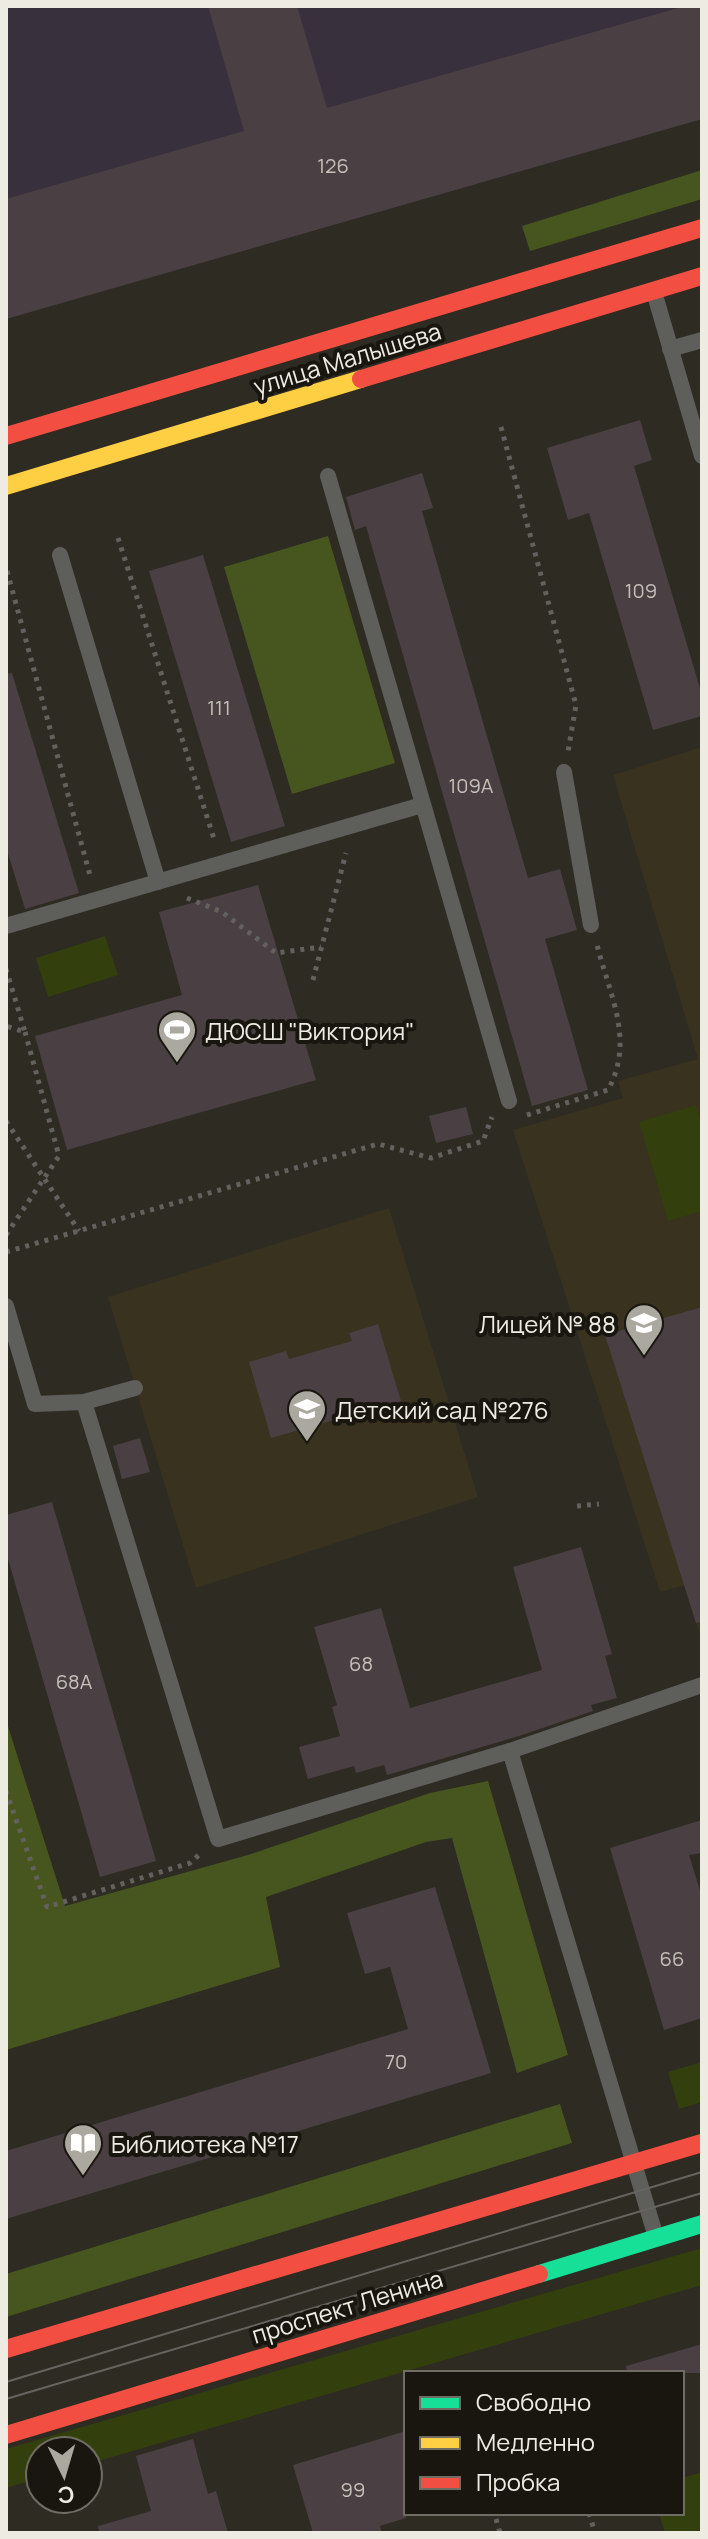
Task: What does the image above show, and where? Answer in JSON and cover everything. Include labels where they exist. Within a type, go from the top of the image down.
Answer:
[{"type":"main road","name":"улица Малышева","points":[[6,436],[702,228]]},
{"type":"main road","name":"улица Малышева","points":[[6,486],[702,276]]},
{"type":"main road","points":[[6,2349],[702,2143]]},
{"type":"main road","name":"проспект Ленина","points":[[6,2435],[702,2224]]},
{"type":"lane","points":[[654,290],[702,456]]},
{"type":"lane","points":[[670,349],[702,340]]},
{"type":"lane","points":[[328,476],[509,1101]]},
{"type":"lane","points":[[60,555],[158,882]]},
{"type":"lane","points":[[564,772],[591,925]]},
{"type":"lane","points":[[6,926],[422,805]]},
{"type":"lane","points":[[6,1306],[12,1352],[35,1404],[84,1402],[135,1388]]},
{"type":"lane","points":[[84,1402],[218,1839],[510,1751],[702,1685]]},
{"type":"lane","points":[[510,1751],[656,2238]]},
{"type":"path","points":[[501,427],[576,705],[564,772]]},
{"type":"path","points":[[7,571],[96,900]]},
{"type":"path","points":[[313,980],[347,847],[332,851]]},
{"type":"path","points":[[183,896],[222,912],[276,953],[321,947]]},
{"type":"path","points":[[6,1252],[378,1144],[431,1158],[483,1141],[491,1118],[509,1101],[528,1116],[596,1097],[608,1090],[616,1076],[623,1044],[591,925]]},
{"type":"path","points":[[6,969],[59,1156],[6,1235]]},
{"type":"path","points":[[6,1026],[25,1032]]},
{"type":"path","points":[[6,1121],[79,1231]]},
{"type":"path","points":[[577,1506],[599,1504]]},
{"type":"path","points":[[6,1791],[47,1907],[190,1863],[218,1839]]},
{"type":"path","points":[[496,2519],[500,2533]]},
{"type":"shaded area","points":[[6,6],[702,6],[702,119],[6,319]]},
{"type":"shaded area","name":"Лицей № 88","points":[[702,747],[702,1641],[685,1585],[660,1592],[513,1130],[623,1098],[618,1081],[698,1059],[613,775]]},
{"type":"shaded area","name":"Детский сад №276","points":[[389,1208],[478,1497],[196,1588],[108,1297]]},
{"type":"green space","points":[[702,170],[702,199],[530,251],[522,226]]},
{"type":"green space","points":[[328,536],[395,763],[292,794],[224,567]]},
{"type":"green space","points":[[105,936],[118,975],[48,997],[36,958]]},
{"type":"green space","points":[[696,1105],[702,1128],[702,1211],[668,1221],[639,1122]]},
{"type":"green space","points":[[6,1720],[65,1906],[248,1855],[430,1793],[488,1781],[568,2055],[517,2073],[452,1838],[426,1842],[266,1897],[280,1967],[6,2050]]},
{"type":"green space","points":[[702,2062],[702,2102],[679,2109],[668,2072]]},
{"type":"green space","points":[[560,2104],[572,2143],[6,2317],[6,2274]]},
{"type":"green space","points":[[702,2248],[702,2285],[104,2459],[104,2435],[54,2435]]},
{"type":"green space","points":[[24,2444],[24,2483],[6,2488],[6,2449]]},
{"type":"green space","points":[[702,2472],[702,2533],[665,2533],[660,2515],[684,2515],[684,2477]]},
{"type":"building","points":[[208,6],[297,6],[327,108],[685,6],[702,6],[702,119],[6,319],[6,199],[244,131]]},
{"type":"building","points":[[640,420],[652,460],[634,466],[702,695],[702,716],[653,730],[589,513],[568,520],[547,448]]},
{"type":"building","points":[[422,473],[433,508],[422,511],[528,878],[560,869],[577,930],[545,939],[588,1090],[532,1106],[366,526],[355,530],[346,497]]},
{"type":"building","points":[[203,555],[285,826],[231,842],[149,571]]},
{"type":"building","points":[[12,673],[79,893],[25,909],[6,847],[6,674]]},
{"type":"building","name":"ДЮСШ \"Виктория\"","points":[[258,885],[316,1080],[67,1150],[35,1036],[182,995],[159,912]]},
{"type":"building","points":[[466,1107],[473,1134],[436,1143],[429,1116]]},
{"type":"building","points":[[702,1307],[702,1622],[696,1623],[605,1335]]},
{"type":"building","points":[[378,1324],[401,1401],[271,1438],[249,1362],[286,1351],[289,1359],[352,1341],[349,1333]]},
{"type":"building","points":[[140,1438],[150,1472],[122,1479],[113,1446]]},
{"type":"building","points":[[52,1502],[156,1861],[100,1877],[6,1552],[6,1515]]},
{"type":"building","points":[[581,1547],[612,1654],[605,1656],[617,1698],[591,1705],[593,1711],[516,1737],[387,1775],[384,1765],[356,1773],[354,1766],[308,1779],[299,1747],[340,1736],[332,1707],[337,1705],[314,1627],[381,1608],[410,1708],[542,1670],[513,1567]]},
{"type":"building","points":[[702,1820],[702,1853],[689,1855],[702,1897],[702,2018],[664,2030],[610,1848]]},
{"type":"building","points":[[435,1887],[491,2073],[6,2219],[6,2151],[408,2029],[390,1967],[365,1974],[347,1913]]},
{"type":"building","points":[[702,2344],[702,2373],[627,2371],[626,2366]]},
{"type":"building","points":[[404,2432],[406,2518],[380,2526],[382,2533],[313,2533],[293,2465]]},
{"type":"building","points":[[193,2439],[208,2494],[216,2491],[228,2533],[99,2533],[98,2526],[151,2511],[136,2456]]},
{"type":"tram line","points":[[6,2382],[702,2172]]},
{"type":"tram line","points":[[6,2399],[702,2193]]},
{"type":"traffic: fast","points":[[539,2274],[702,2224]]},
{"type":"traffic: slow","points":[[6,486],[361,379]]},
{"type":"traffic: jam","points":[[6,436],[702,228]]},
{"type":"traffic: jam","points":[[361,379],[702,276]]},
{"type":"traffic: jam","points":[[6,2349],[702,2143]]},
{"type":"traffic: jam","points":[[6,2435],[539,2274]]},
{"type":"place","name":"ДЮСШ \"Виктория\"","points":[[177,1064]]},
{"type":"place","name":"Лицей № 88","points":[[644,1357]]},
{"type":"place","name":"Детский сад №276","points":[[307,1443]]},
{"type":"place","name":"Библиотека №17","points":[[83,2177]]}]
